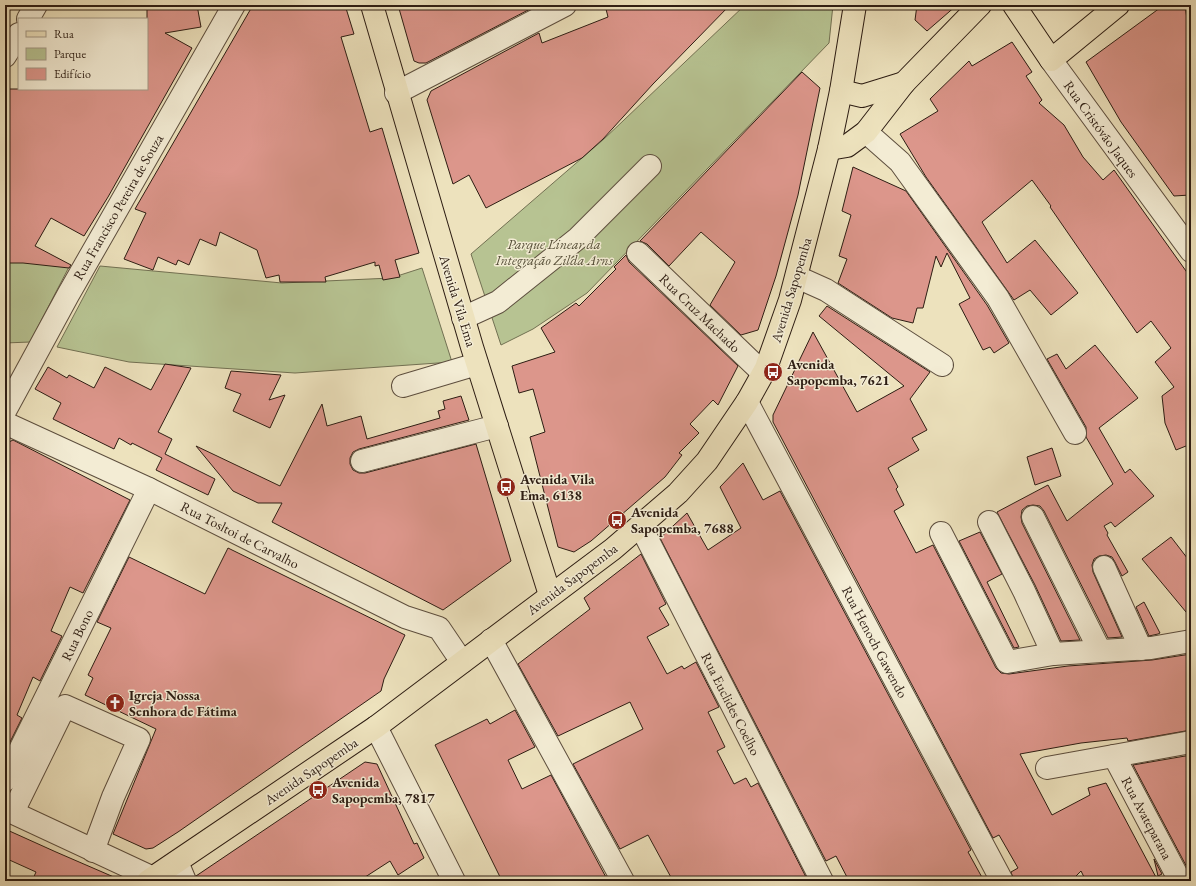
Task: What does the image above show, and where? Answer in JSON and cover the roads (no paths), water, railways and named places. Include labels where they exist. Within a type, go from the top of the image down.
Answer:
[{"type":"main road","name":"Avenida Vila Ema","points":[[372,5],[396,93],[463,318],[550,596]]},
{"type":"main road","name":"Avenida Sapopemba","points":[[151,879],[181,872],[492,640],[641,527],[678,494],[707,461],[747,402],[763,373],[790,300],[829,149],[842,91],[855,5]]},
{"type":"main road","points":[[829,149],[847,146],[866,132],[904,83],[980,5]]},
{"type":"main road","name":"Rua Cristóvão Jaques","points":[[1014,5],[1051,60]]},
{"type":"main road","points":[[1051,60],[1118,5]]},
{"type":"main road","points":[[842,91],[862,96],[904,83]]},
{"type":"street","name":"Rua Francisco Pereira de Souza","points":[[5,411],[68,295],[234,5]]},
{"type":"street","points":[[396,93],[565,5]]},
{"type":"street","points":[[5,56],[18,36]]},
{"type":"street","name":"Rua Cristóvão Jaques","points":[[1051,60],[1191,251]]},
{"type":"street","points":[[866,132],[900,162],[998,298],[1075,433]]},
{"type":"street","points":[[463,318],[498,302],[578,238],[650,166]]},
{"type":"street","name":"Rua Cruz Machado","points":[[638,253],[763,373]]},
{"type":"street","points":[[797,277],[826,290],[942,365]]},
{"type":"street","points":[[403,386],[477,364]]},
{"type":"street","name":"Rua Henoch Gawendo","points":[[747,402],[1002,881]]},
{"type":"street","name":"Rua Tosltoi de Carvalho","points":[[5,423],[150,489],[405,617],[439,628],[462,662]]},
{"type":"street","points":[[362,461],[497,426]]},
{"type":"street","name":"Rua Bono","points":[[5,780],[56,702],[150,489]]},
{"type":"street","points":[[1033,517],[1100,651]]},
{"type":"street","points":[[988,522],[1024,591],[1053,654]]},
{"type":"street","name":"Rua Euclides Coelho","points":[[641,527],[822,881]]},
{"type":"street","points":[[941,533],[1007,662],[1053,654],[1141,649],[1191,641]]},
{"type":"street","points":[[1104,567],[1141,649]]},
{"type":"street","points":[[492,640],[623,881]]},
{"type":"street","points":[[93,850],[113,798],[139,739],[56,702],[9,811],[151,879]]},
{"type":"street","points":[[376,726],[454,881]]},
{"type":"street","points":[[1048,768],[1191,742]]},
{"type":"street","name":"Rua Avateparana","points":[[1114,756],[1180,881]]},
{"type":"place","name":"Avenida Sapopemba, 7621","points":[[773,372]]},
{"type":"place","name":"Avenida Vila Ema, 6138","points":[[506,487]]},
{"type":"place","name":"Avenida Sapopemba, 7688","points":[[617,520]]},
{"type":"place","name":"Igreja Nossa Senhora de Fátima","points":[[115,703]]},
{"type":"place","name":"Avenida Sapopemba, 7817","points":[[318,790]]},
{"type":"park label","name":"Parque Linear da Integração Zilda Arns","points":[[554,252]]}]
